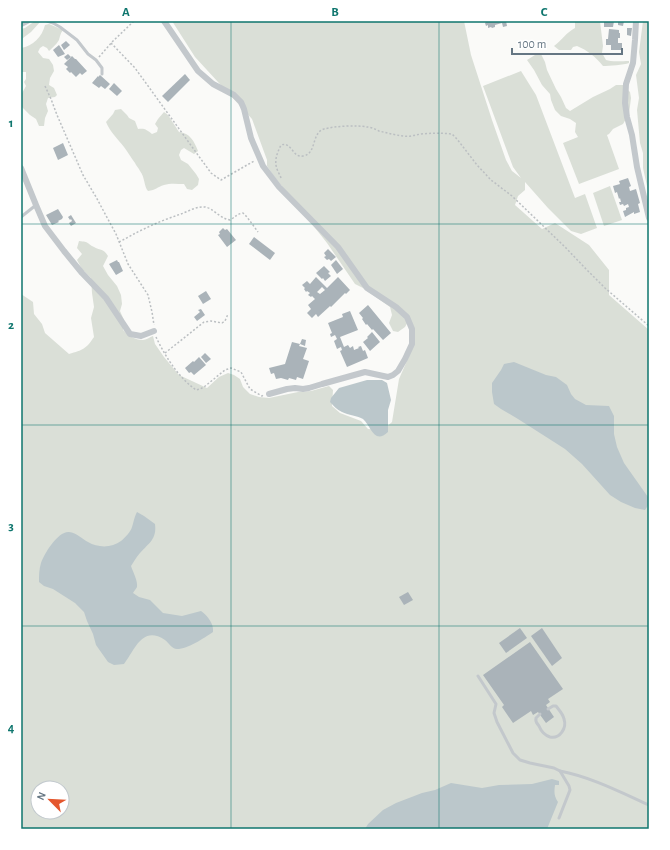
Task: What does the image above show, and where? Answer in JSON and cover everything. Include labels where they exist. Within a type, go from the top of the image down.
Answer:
[{"type":"street","points":[[21,24],[27,21]]},
{"type":"street","points":[[164,21],[198,71],[213,84],[234,95],[240,102],[244,109],[251,138],[263,166],[271,177],[338,247],[367,288],[396,307],[406,316],[412,329],[412,344],[398,371],[393,375],[388,377],[365,372],[310,388],[287,389],[269,394]]},
{"type":"street","points":[[636,21],[632,63],[626,84],[625,104],[626,117],[632,135],[637,167],[649,218]]},
{"type":"street","points":[[21,168],[45,226],[82,273],[106,298],[130,334],[141,336],[154,331]]},
{"type":"lane","points":[[47,21],[60,27],[76,40],[88,54],[96,60],[102,68],[102,74]]},
{"type":"lane","points":[[21,217],[36,205]]},
{"type":"lane","points":[[478,676],[496,704],[494,713],[497,722],[513,753],[520,760],[575,774],[649,804]]},
{"type":"lane","points":[[540,714],[535,721],[542,731],[549,737],[559,735],[566,725],[563,716],[556,706],[548,709]]},
{"type":"lane","points":[[559,818],[570,790],[560,771]]},
{"type":"path","points":[[96,60],[134,21]]},
{"type":"path","points":[[111,44],[135,68],[211,173],[221,180],[260,158]]},
{"type":"path","points":[[45,86],[83,175],[96,197],[128,264],[148,295],[154,331],[160,346],[179,374],[196,390],[204,388],[225,370],[231,368],[241,372],[250,389],[262,396],[269,394]]},
{"type":"path","points":[[284,192],[284,185],[277,170],[276,162],[277,154],[281,145],[286,144],[300,157],[305,156],[310,153],[317,133],[322,129],[347,126],[367,127],[388,134],[404,137],[433,133],[452,134],[491,180],[512,196],[565,247],[586,270],[649,326]]},
{"type":"path","points":[[118,242],[160,222],[198,207],[209,208],[220,216],[230,220],[238,213],[243,213],[258,232]]},
{"type":"path","points":[[165,353],[204,322],[211,321],[222,323],[226,321],[228,314]]},
{"type":"shaded area","points":[[35,21],[41,21],[23,38],[21,43],[21,29]]},
{"type":"shaded area","points":[[172,21],[464,21],[471,55],[506,160],[512,171],[521,178],[513,167],[483,86],[521,71],[536,95],[575,198],[585,194],[597,228],[581,234],[571,231],[525,182],[525,190],[518,196],[515,205],[542,229],[555,223],[589,245],[609,270],[609,295],[649,330],[649,829],[21,829],[21,294],[33,302],[34,314],[42,324],[45,333],[69,354],[86,347],[94,337],[91,318],[94,307],[91,278],[82,269],[77,260],[82,254],[77,248],[79,241],[86,242],[103,251],[108,256],[103,266],[117,286],[121,295],[122,304],[120,311],[124,320],[123,330],[132,337],[140,340],[145,340],[153,336],[155,344],[179,375],[207,388],[219,377],[228,373],[240,379],[243,387],[250,394],[269,398],[311,391],[329,386],[333,390],[332,406],[340,413],[361,421],[368,429],[383,430],[392,422],[399,379],[410,354],[409,320],[405,327],[398,332],[393,331],[389,323],[392,315],[390,307],[355,284],[327,243],[267,166],[267,160],[252,119],[195,57]]},
{"type":"shaded area","points":[[575,21],[600,21],[603,46],[602,53],[606,60],[629,61],[629,63],[603,66],[591,54],[577,46],[573,47],[571,50],[559,50],[554,46],[575,28]]},
{"type":"shaded area","points":[[643,21],[649,21],[649,195],[643,168],[643,153],[640,143],[637,110],[639,98],[636,75],[641,64],[639,52]]},
{"type":"shaded area","points":[[49,24],[63,30],[58,42],[49,51],[43,46],[38,52],[43,58],[49,59],[53,65],[54,71],[50,78],[49,85],[54,88],[57,95],[55,97],[48,98],[46,104],[48,111],[44,126],[39,126],[36,119],[21,106],[21,95],[26,86],[24,82],[26,79],[26,72],[21,72],[21,48],[33,43],[42,33],[45,25]]},
{"type":"shaded area","points":[[541,54],[556,89],[566,108],[570,111],[616,85],[623,85],[630,92],[631,98],[629,114],[623,124],[613,129],[607,135],[619,169],[579,184],[563,143],[578,137],[575,132],[576,123],[561,116],[555,110],[550,94],[542,85],[527,60],[535,55]]},
{"type":"shaded area","points":[[121,109],[129,118],[135,121],[138,129],[146,130],[152,134],[157,132],[158,128],[155,124],[158,119],[164,112],[168,115],[179,132],[189,136],[198,151],[194,154],[184,148],[181,150],[179,155],[181,160],[188,164],[196,174],[199,179],[198,185],[192,190],[187,189],[184,184],[169,184],[148,191],[139,169],[106,122],[115,110]]},
{"type":"shaded area","points":[[610,186],[622,220],[604,226],[593,193]]},
{"type":"shaded area","points":[[514,362],[546,375],[556,377],[567,385],[575,399],[586,405],[609,406],[614,416],[614,434],[617,447],[624,463],[648,497],[649,504],[645,510],[635,508],[621,502],[610,495],[582,464],[565,449],[494,404],[492,383],[504,364]]},
{"type":"shaded area","points":[[367,380],[382,380],[387,383],[391,400],[388,410],[388,432],[383,435],[376,435],[363,419],[340,411],[330,402],[331,398],[339,388]]},
{"type":"shaded area","points":[[137,512],[155,524],[155,533],[152,540],[131,566],[137,585],[133,593],[139,597],[150,600],[163,613],[182,616],[201,611],[210,620],[213,626],[213,632],[201,640],[181,649],[175,649],[165,640],[157,636],[150,635],[140,641],[124,664],[114,665],[108,662],[96,645],[84,612],[75,603],[39,582],[40,568],[48,549],[60,535],[69,532],[92,544],[100,546],[113,545],[121,541],[129,532]]},
{"type":"shaded area","points":[[552,779],[559,781],[559,785],[555,785],[554,790],[558,802],[547,829],[365,829],[368,824],[383,810],[396,803],[451,783],[482,788],[499,785],[532,784]]},
{"type":"building","points":[[486,21],[506,21],[507,26],[503,27],[502,23],[495,25],[495,27],[488,28],[488,25],[486,26],[485,23]]},
{"type":"building","points":[[604,21],[614,21],[613,27],[604,27]]},
{"type":"building","points":[[618,21],[624,21],[623,26],[618,25]]},
{"type":"building","points":[[627,28],[632,28],[631,36],[627,35]]},
{"type":"building","points":[[609,29],[619,30],[620,38],[618,38],[618,43],[622,43],[622,50],[611,50],[611,45],[606,45]]},
{"type":"building","points":[[66,41],[70,45],[64,50],[61,45]]},
{"type":"building","points":[[59,45],[65,54],[58,57],[53,50]]},
{"type":"building","points":[[68,54],[71,57],[67,60],[64,57]]},
{"type":"building","points":[[72,56],[87,71],[82,75],[80,73],[76,77],[66,69],[68,67],[64,64]]},
{"type":"building","points":[[185,74],[190,80],[168,102],[162,96]]},
{"type":"building","points":[[100,75],[110,84],[105,89],[101,86],[99,88],[92,83]]},
{"type":"building","points":[[114,83],[122,91],[117,96],[109,89]]},
{"type":"building","points":[[63,143],[68,155],[58,160],[53,148]]},
{"type":"building","points":[[628,178],[631,186],[629,187],[630,191],[636,189],[640,203],[638,204],[640,212],[634,214],[634,212],[625,217],[623,211],[629,207],[628,204],[624,206],[623,204],[620,205],[620,198],[619,199],[617,192],[615,193],[613,186],[620,184],[619,181]]},
{"type":"building","points":[[58,209],[63,217],[58,221],[59,222],[52,225],[46,215]]},
{"type":"building","points":[[71,215],[76,223],[71,226],[69,223],[72,221],[68,217]]},
{"type":"building","points":[[223,228],[225,230],[227,229],[236,240],[227,247],[218,235]]},
{"type":"building","points":[[254,237],[275,253],[270,260],[249,244]]},
{"type":"building","points":[[328,249],[336,257],[331,261],[324,257],[326,256],[324,253]]},
{"type":"building","points":[[117,260],[123,271],[116,275],[109,264]]},
{"type":"building","points":[[336,260],[343,269],[337,274],[331,265]]},
{"type":"building","points":[[324,266],[330,272],[328,273],[331,276],[325,281],[316,273]]},
{"type":"building","points":[[316,277],[327,288],[338,277],[350,290],[318,317],[316,314],[312,318],[307,313],[311,309],[308,305],[315,299],[308,295],[310,293],[307,291],[306,292],[302,285],[307,281],[310,284]],"holes":[[[322,287],[325,290],[320,294],[317,292]]]},
{"type":"building","points":[[206,291],[211,299],[203,304],[198,296]]},
{"type":"building","points":[[368,305],[391,333],[383,340],[373,329],[372,330],[367,324],[366,325],[359,313]]},
{"type":"building","points":[[201,309],[205,315],[197,321],[194,317],[200,312],[198,310]]},
{"type":"building","points":[[350,311],[358,330],[340,337],[344,347],[348,345],[350,348],[353,346],[354,350],[361,346],[363,351],[365,350],[368,358],[347,367],[340,351],[342,350],[341,347],[337,349],[334,341],[337,339],[335,335],[331,337],[330,334],[332,333],[328,323],[343,317],[342,314]]},
{"type":"building","points":[[372,332],[380,342],[370,351],[363,342]]},
{"type":"building","points":[[302,339],[306,340],[305,346],[300,344]]},
{"type":"building","points":[[292,342],[307,348],[303,359],[309,361],[303,379],[297,377],[296,380],[289,378],[288,380],[281,378],[276,379],[274,373],[271,374],[269,368],[285,364]]},
{"type":"building","points":[[205,353],[211,359],[206,363],[201,357]]},
{"type":"building","points":[[199,357],[206,365],[194,375],[191,372],[189,373],[185,368]]},
{"type":"building","points":[[408,592],[413,600],[404,605],[399,597]]},
{"type":"building","points":[[520,628],[527,638],[506,653],[499,643]]},
{"type":"building","points":[[542,628],[562,658],[552,666],[531,636]]},
{"type":"building","points":[[530,642],[563,689],[548,699],[550,702],[546,705],[554,717],[546,723],[538,712],[533,715],[531,711],[513,723],[502,707],[504,705],[483,675]]}]
